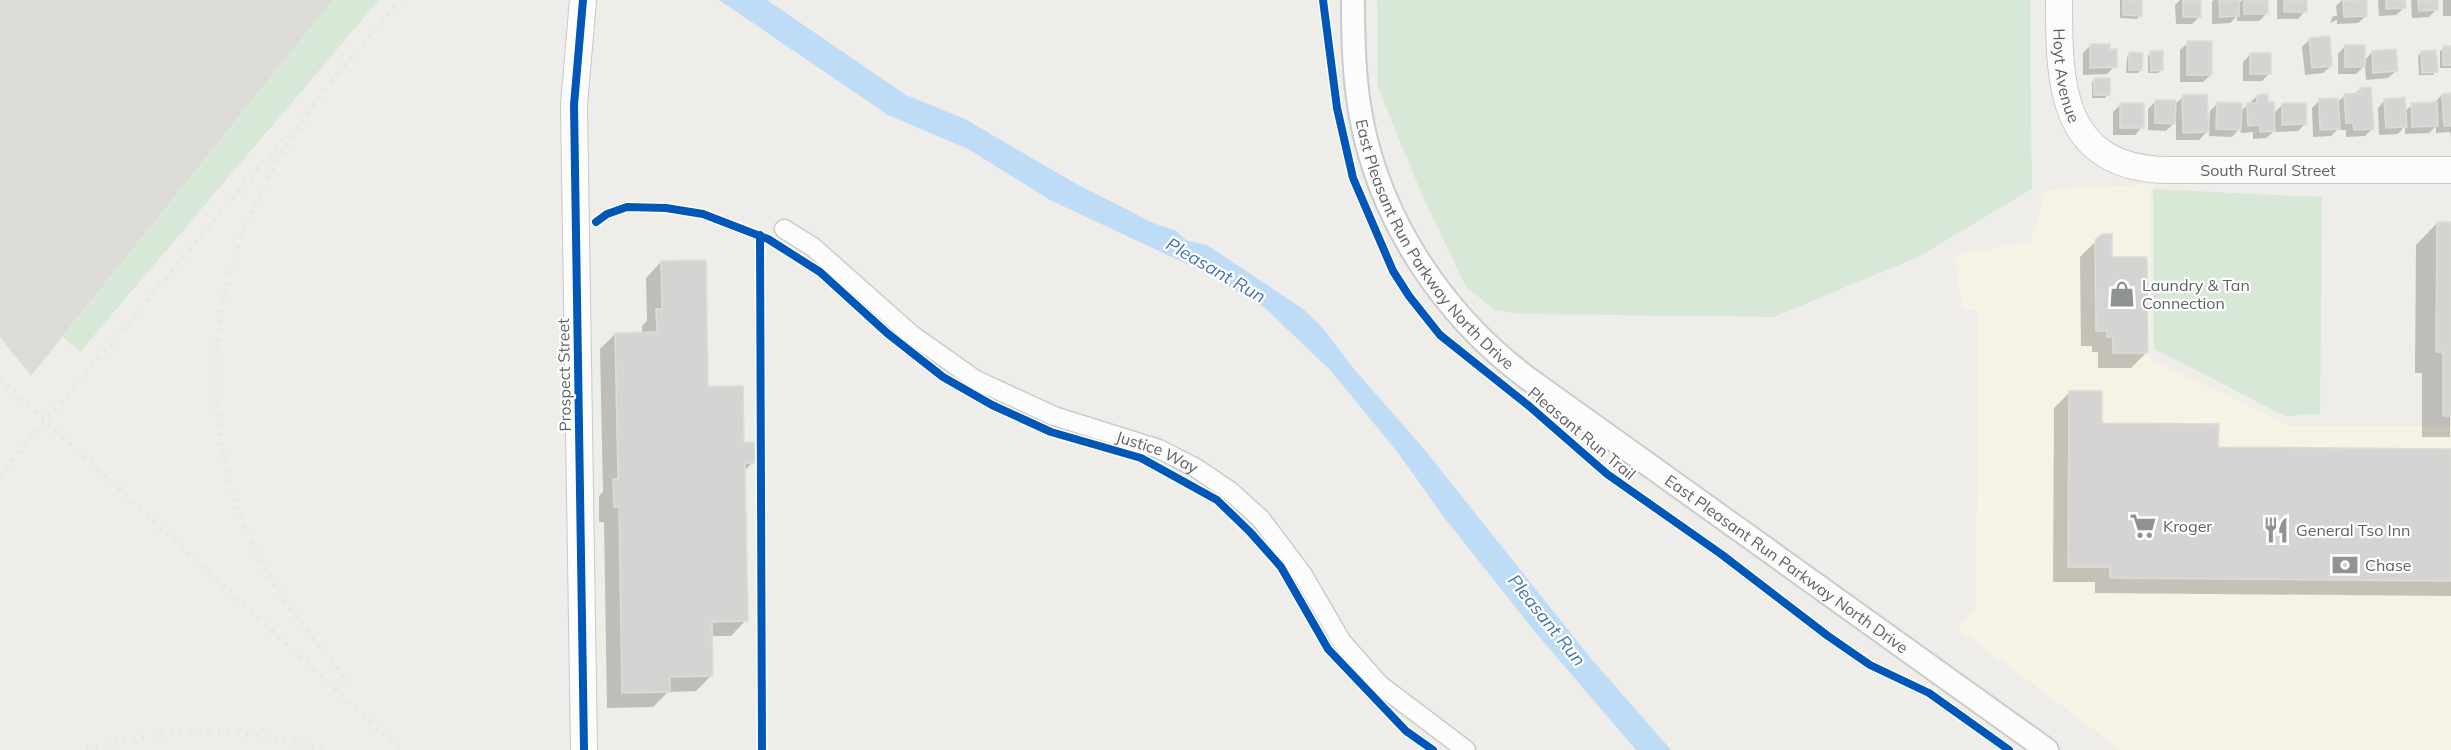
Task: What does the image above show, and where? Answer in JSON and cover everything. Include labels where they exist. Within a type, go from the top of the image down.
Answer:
[{"type":"main road","name":"Prospect Street","points":[[583,0],[574,105],[584,750]]},
{"type":"main road","name":"Hoyt Avenue","points":[[2059,0],[2060,67],[2065,100],[2073,121],[2092,144]]},
{"type":"main road","name":"South Rural Street","points":[[2092,144],[2116,161],[2151,169],[2451,170]]},
{"type":"street","name":"East Pleasant Run Parkway North Drive","points":[[1353,0],[1354,73],[1362,122],[1375,169],[1397,222],[1420,264],[1471,328],[1506,362],[2048,750]]},
{"type":"street","name":"Justice Way","points":[[784,229],[813,247],[911,334],[976,380],[1053,416],[1159,449],[1196,468],[1230,491],[1261,519],[1303,576],[1342,642],[1380,685],[1466,750]]},
{"type":"shaded area","points":[[0,0],[333,0],[31,376],[0,337]]},
{"type":"shaded area","points":[[2156,184],[2150,189],[2150,359],[2290,426],[2451,426],[2451,750],[2121,750],[1957,628],[1976,609],[1978,367],[1977,311],[1962,308],[1955,255],[2031,242],[2046,190]]},
{"type":"green space","points":[[333,0],[379,0],[80,352],[63,337]]},
{"type":"green space","points":[[1377,0],[2030,0],[2032,189],[1918,257],[1774,317],[1528,314],[1496,311],[1466,287],[1423,197],[1378,88]]},
{"type":"green space","points":[[2153,189],[2322,197],[2320,414],[2285,416],[2154,349]]},
{"type":"water","name":"Pleasant Run","points":[[719,0],[767,0],[906,95],[965,119],[1073,182],[1153,223],[1175,230],[1186,240],[1207,245],[1303,309],[1321,326],[1354,369],[1424,449],[1588,655],[1671,750],[1636,750],[1536,633],[1443,516],[1399,454],[1331,371],[1265,308],[1206,273],[1050,200],[968,149],[888,115]]},
{"type":"building","points":[[2123,0],[2142,0],[2142,16],[2123,15]]},
{"type":"building","points":[[2183,0],[2201,0],[2201,17],[2183,17]]},
{"type":"building","points":[[2219,0],[2239,0],[2239,16],[2220,17]]},
{"type":"building","points":[[2244,0],[2268,0],[2268,14],[2244,14]]},
{"type":"building","points":[[2284,0],[2307,0],[2307,12],[2284,12]]},
{"type":"building","points":[[2343,0],[2367,0],[2367,16],[2344,17]]},
{"type":"building","points":[[2386,0],[2405,0],[2406,8],[2386,9]]},
{"type":"building","points":[[2418,0],[2438,0],[2438,10],[2419,11]]},
{"type":"building","points":[[2330,36],[2332,66],[2312,68],[2309,38]]},
{"type":"building","points":[[2187,41],[2212,41],[2212,75],[2187,75]]},
{"type":"building","points":[[2090,44],[2110,44],[2110,49],[2117,49],[2117,67],[2090,68]]},
{"type":"building","points":[[2345,45],[2365,45],[2365,67],[2345,67]]},
{"type":"building","points":[[2443,46],[2451,46],[2451,65],[2443,65]]},
{"type":"building","points":[[2396,49],[2398,71],[2373,73],[2372,51]]},
{"type":"building","points":[[2436,50],[2438,72],[2422,73],[2421,51]]},
{"type":"building","points":[[2150,51],[2163,51],[2163,70],[2151,71]]},
{"type":"building","points":[[2129,52],[2143,53],[2142,70],[2129,70]]},
{"type":"building","points":[[2250,53],[2271,53],[2271,74],[2250,74]]},
{"type":"building","points":[[2094,78],[2110,78],[2110,95],[2094,95]]},
{"type":"building","points":[[2371,87],[2374,129],[2354,130],[2353,123],[2346,123],[2344,94],[2360,93],[2360,88]]},
{"type":"building","points":[[2451,93],[2451,126],[2444,126],[2442,94]]},
{"type":"building","points":[[2207,94],[2209,132],[2183,133],[2182,95]]},
{"type":"building","points":[[2268,94],[2268,102],[2274,102],[2275,131],[2260,132],[2260,125],[2248,126],[2247,103],[2257,103],[2257,95]]},
{"type":"building","points":[[2405,97],[2407,127],[2386,128],[2384,99]]},
{"type":"building","points":[[2338,98],[2340,129],[2320,130],[2319,99]]},
{"type":"building","points":[[2155,100],[2176,100],[2175,124],[2155,123]]},
{"type":"building","points":[[2217,102],[2242,103],[2241,130],[2216,129]]},
{"type":"building","points":[[2437,102],[2438,126],[2412,127],[2411,103]]},
{"type":"building","points":[[2120,103],[2144,103],[2144,128],[2120,128]]},
{"type":"building","points":[[2282,103],[2306,103],[2307,124],[2282,125]]},
{"type":"building","points":[[2437,222],[2451,222],[2451,416],[2443,416],[2443,352],[2436,352]]},
{"type":"building","name":"Laundry & Tan Connection","points":[[2102,234],[2112,234],[2112,257],[2147,257],[2148,353],[2113,353],[2113,337],[2107,337],[2107,331],[2096,331],[2095,240]]},
{"type":"building","points":[[706,260],[708,386],[743,386],[744,442],[754,442],[755,463],[745,463],[748,621],[712,622],[713,676],[670,677],[670,692],[622,693],[619,507],[614,507],[613,479],[618,479],[615,333],[657,332],[656,309],[662,309],[661,261]]},
{"type":"building","points":[[2069,391],[2102,391],[2102,423],[2219,424],[2218,447],[2451,449],[2451,581],[2110,578],[2110,567],[2068,567]]},
{"type":"railway","points":[[332,80],[400,0]]},
{"type":"railway","points":[[337,74],[302,122],[271,172],[236,250],[225,295],[218,340],[216,386],[220,432],[228,477],[242,521],[270,579],[303,626],[352,686]]},
{"type":"railway","points":[[0,475],[286,135]]},
{"type":"railway","points":[[0,379],[401,750]]},
{"type":"railway","points":[[87,750],[147,737],[206,732],[265,737],[325,750]]},
{"type":"cycle path","points":[[583,0],[574,105],[584,750]]},
{"type":"cycle path","name":"Pleasant Run Trail","points":[[1323,0],[1337,108],[1353,178],[1393,271],[1409,296],[1440,335],[1529,406],[1607,474],[1721,554],[1828,636],[1870,665],[1929,693],[2009,750]]},
{"type":"cycle path","points":[[596,222],[607,214],[627,207],[666,208],[703,214],[768,239],[820,272],[887,333],[943,377],[992,405],[1051,432],[1141,458],[1217,500],[1281,567],[1328,649],[1406,731],[1433,750]]},
{"type":"cycle path","points":[[760,235],[762,750]]},
{"type":"place","name":"Laundry & Tan Connection","points":[[2122,294]]},
{"type":"place","name":"Kroger","points":[[2143,526]]},
{"type":"place","name":"General Tso Inn","points":[[2276,530]]},
{"type":"place","name":"Chase","points":[[2345,565]]}]
